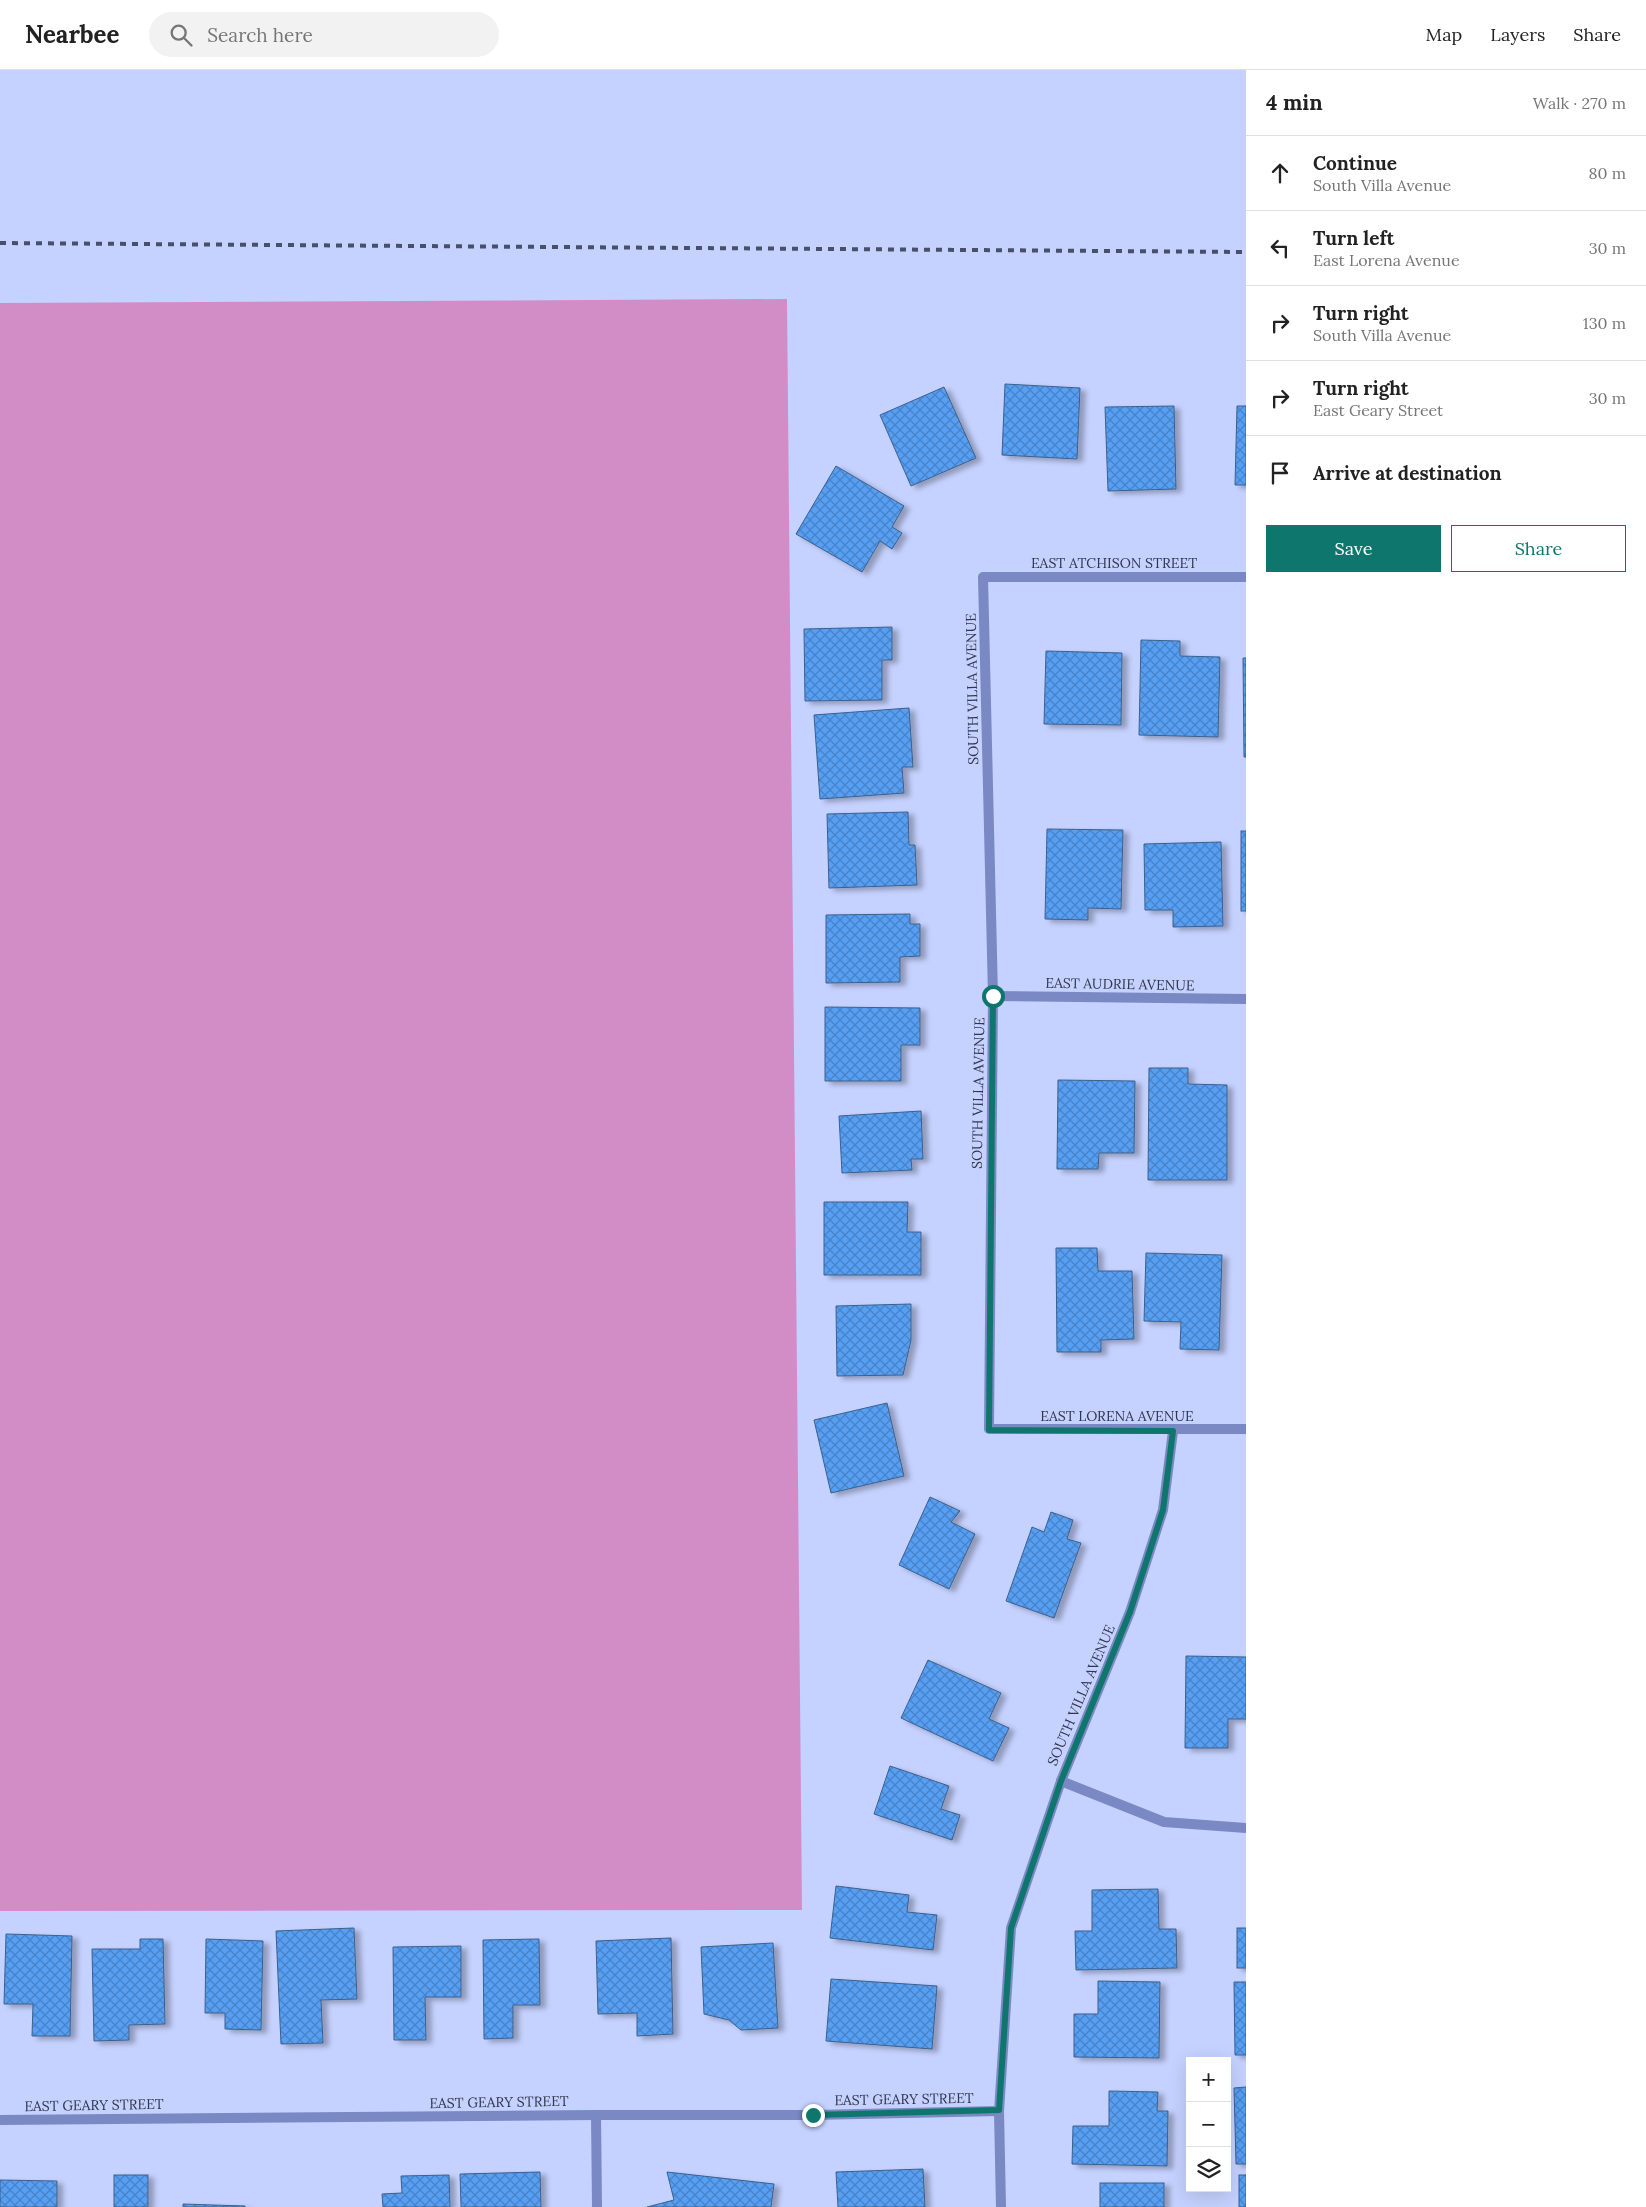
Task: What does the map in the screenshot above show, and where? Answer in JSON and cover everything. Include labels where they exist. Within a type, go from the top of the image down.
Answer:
[{"type":"street","name":"EAST ATCHISON STREET","points":[[983,577],[1246,577]]},
{"type":"street","name":"SOUTH VILLA AVENUE","points":[[983,577],[993,996],[989,1430]]},
{"type":"street","name":"EAST AUDRIE AVENUE","points":[[993,996],[1246,1000]]},
{"type":"street","name":"EAST LORENA AVENUE","points":[[989,1430],[1173,1431],[1246,1429]]},
{"type":"street","name":"SOUTH VILLA AVENUE","points":[[1001,2207],[999,2110],[1011,1928],[1061,1781],[1130,1612],[1151,1548],[1163,1510],[1173,1431]]},
{"type":"street","points":[[1061,1781],[1164,1822],[1246,1828]]},
{"type":"street","name":"EAST GEARY STREET","points":[[0,2120],[813,2115],[999,2110]]},
{"type":"street","points":[[596,2115],[597,2207]]},
{"type":"shaded area","points":[[787,299],[802,1910],[0,1911],[0,303]]},
{"type":"building","points":[[1005,384],[1080,388],[1077,459],[1002,455]]},
{"type":"building","points":[[944,387],[976,458],[911,486],[880,415]]},
{"type":"building","points":[[1174,406],[1176,489],[1108,491],[1105,407]]},
{"type":"building","points":[[1237,406],[1246,406],[1246,485],[1235,485]]},
{"type":"building","points":[[836,466],[904,506],[892,527],[902,533],[892,549],[880,541],[862,572],[796,534]]},
{"type":"building","points":[[892,627],[892,660],[882,660],[882,700],[805,701],[804,629]]},
{"type":"building","points":[[1141,640],[1180,641],[1180,656],[1220,657],[1218,737],[1139,735]]},
{"type":"building","points":[[1046,651],[1122,653],[1121,725],[1044,724]]},
{"type":"building","points":[[1243,658],[1246,658],[1246,757],[1244,757]]},
{"type":"building","points":[[909,708],[913,767],[902,767],[904,793],[820,799],[814,715]]},
{"type":"building","points":[[908,812],[909,845],[915,845],[917,885],[829,888],[827,814]]},
{"type":"building","points":[[1047,829],[1123,830],[1121,909],[1088,908],[1088,920],[1045,919]]},
{"type":"building","points":[[1241,831],[1246,831],[1246,911],[1241,911]]},
{"type":"building","points":[[1221,842],[1223,926],[1173,927],[1173,910],[1145,910],[1144,844]]},
{"type":"building","points":[[910,914],[910,924],[920,924],[920,956],[900,957],[900,982],[826,983],[826,915]]},
{"type":"building","points":[[825,1007],[920,1008],[920,1045],[901,1045],[901,1081],[825,1081]]},
{"type":"building","points":[[1149,1068],[1188,1068],[1188,1084],[1227,1085],[1227,1180],[1148,1180]]},
{"type":"building","points":[[1058,1080],[1135,1081],[1134,1153],[1099,1153],[1098,1169],[1057,1169]]},
{"type":"building","points":[[921,1111],[923,1159],[911,1159],[912,1170],[842,1173],[839,1116]]},
{"type":"building","points":[[824,1202],[908,1202],[907,1232],[921,1232],[921,1275],[824,1275]]},
{"type":"building","points":[[1056,1248],[1097,1248],[1098,1271],[1132,1271],[1134,1339],[1101,1340],[1101,1352],[1057,1352]]},
{"type":"building","points":[[1146,1253],[1222,1255],[1219,1350],[1180,1349],[1181,1322],[1144,1321]]},
{"type":"building","points":[[911,1304],[911,1340],[903,1375],[837,1376],[836,1306]]},
{"type":"building","points":[[887,1403],[904,1476],[831,1493],[814,1420]]},
{"type":"building","points":[[930,1497],[960,1511],[951,1522],[975,1534],[949,1589],[899,1565]]},
{"type":"building","points":[[1051,1512],[1073,1520],[1067,1539],[1081,1543],[1054,1618],[1006,1601],[1032,1527],[1044,1532]]},
{"type":"building","points":[[1186,1656],[1246,1657],[1246,1719],[1228,1719],[1228,1748],[1185,1748]]},
{"type":"building","points":[[928,1660],[1001,1693],[989,1719],[1009,1728],[993,1761],[901,1718]]},
{"type":"building","points":[[890,1766],[949,1786],[941,1809],[960,1815],[952,1840],[874,1814]]},
{"type":"building","points":[[836,1886],[909,1895],[907,1912],[937,1915],[933,1950],[830,1938]]},
{"type":"building","points":[[1158,1889],[1159,1929],[1176,1929],[1177,1968],[1076,1970],[1075,1931],[1092,1931],[1092,1890]]},
{"type":"building","points":[[354,1928],[357,1999],[321,2000],[323,2043],[281,2044],[276,1931]]},
{"type":"building","points":[[1237,1928],[1246,1928],[1246,1968],[1237,1968]]},
{"type":"building","points":[[6,1934],[72,1936],[70,2036],[32,2036],[33,2004],[4,2004]]},
{"type":"building","points":[[671,1938],[673,2034],[637,2036],[637,2013],[598,2014],[596,1941]]},
{"type":"building","points":[[140,1939],[163,1939],[165,2024],[129,2025],[129,2040],[94,2041],[92,1949],[140,1949]]},
{"type":"building","points":[[206,1939],[263,1941],[261,2030],[225,2029],[225,2013],[205,2013]]},
{"type":"building","points":[[539,1939],[540,2005],[513,2005],[513,2038],[484,2039],[483,1940]]},
{"type":"building","points":[[773,1943],[778,2028],[741,2030],[729,2020],[704,2014],[701,1947]]},
{"type":"building","points":[[461,1946],[461,1997],[425,1997],[426,2040],[394,2040],[393,1947]]},
{"type":"building","points":[[831,1979],[937,1986],[932,2049],[826,2041]]},
{"type":"building","points":[[1098,1981],[1160,1982],[1159,2058],[1074,2057],[1074,2014],[1098,2014]]},
{"type":"building","points":[[1234,1982],[1246,1982],[1246,2055],[1235,2055]]},
{"type":"building","points":[[1246,2087],[1246,2164],[1236,2164],[1234,2088]]},
{"type":"building","points":[[1109,2091],[1158,2092],[1157,2111],[1168,2111],[1167,2166],[1072,2164],[1073,2126],[1109,2126]]},
{"type":"building","points":[[923,2169],[925,2207],[838,2207],[836,2172]]},
{"type":"building","points":[[540,2172],[541,2207],[461,2207],[460,2174]]},
{"type":"building","points":[[667,2172],[774,2184],[771,2207],[647,2207],[674,2200]]},
{"type":"building","points":[[114,2175],[148,2175],[148,2207],[114,2207]]},
{"type":"building","points":[[449,2175],[450,2207],[383,2207],[382,2194],[402,2193],[401,2176]]},
{"type":"building","points":[[1239,2175],[1246,2175],[1246,2207],[1239,2207]]},
{"type":"building","points":[[0,2180],[57,2181],[57,2207],[0,2207]]},
{"type":"building","points":[[1100,2183],[1164,2183],[1164,2207],[1100,2207]]},
{"type":"building","points":[[183,2204],[245,2206],[245,2207],[183,2207]]},
{"type":"railway","points":[[0,243],[1246,252]]},
{"type":"route","points":[[813,2115],[999,2110],[1011,1928],[1061,1781],[1130,1612],[1163,1510],[1173,1431],[989,1430],[993,996]]}]
